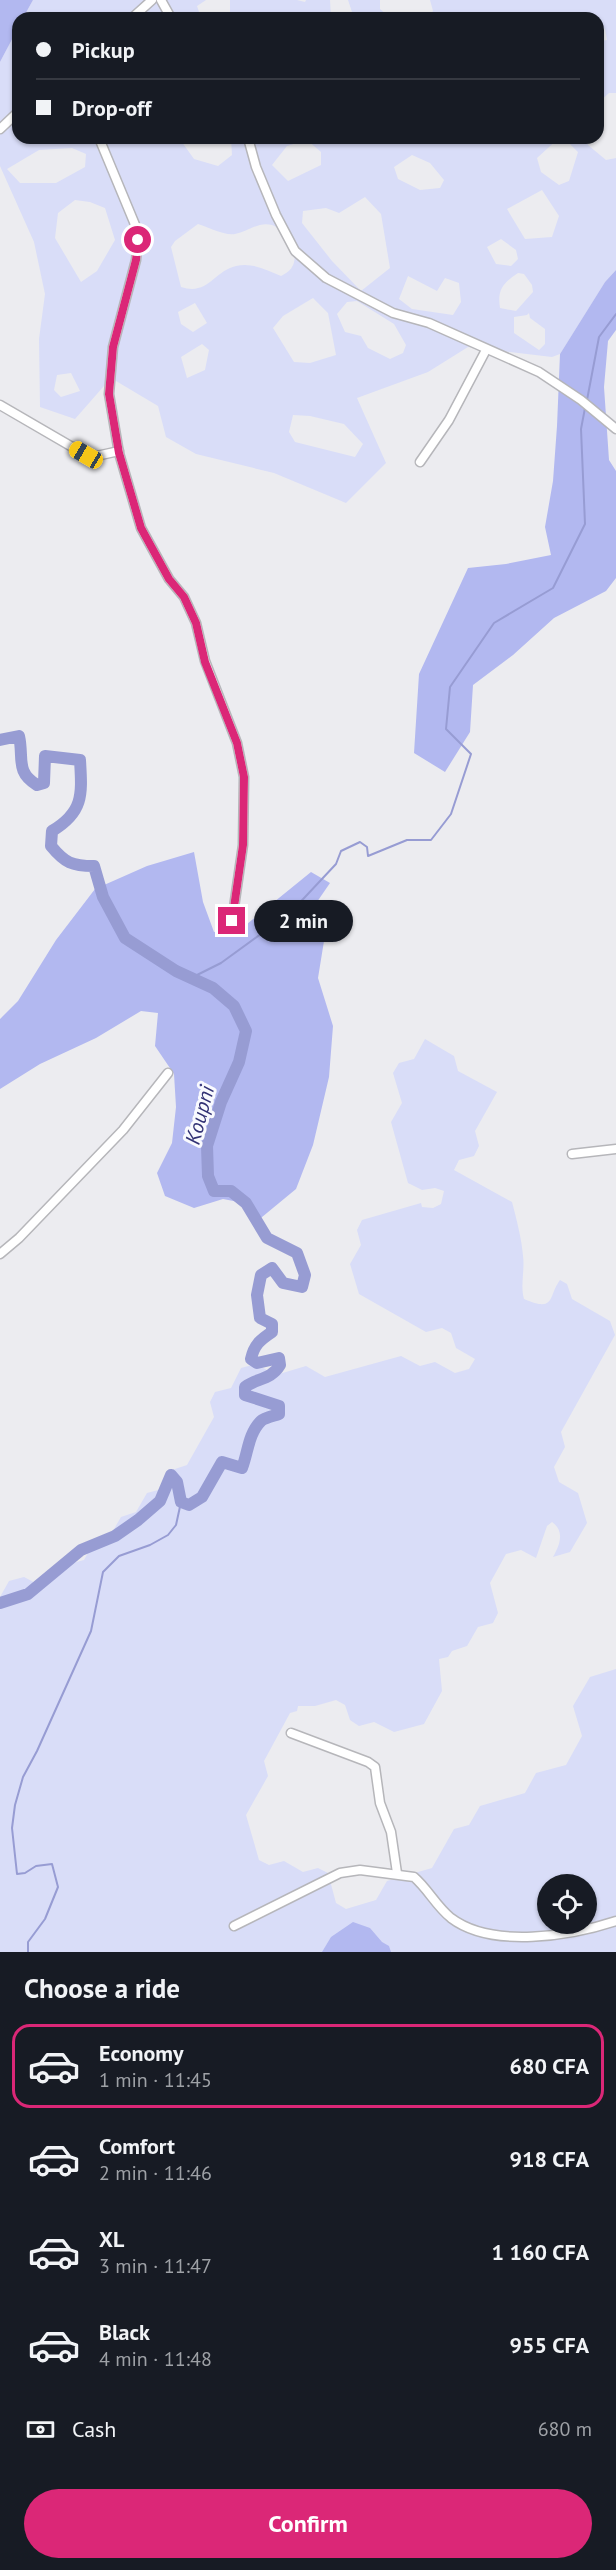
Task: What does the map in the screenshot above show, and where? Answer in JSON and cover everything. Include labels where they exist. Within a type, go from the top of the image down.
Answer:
[{"type":"street","points":[[139,12],[152,0]]},
{"type":"street","points":[[0,129],[12,118]]},
{"type":"street","points":[[101,144],[136,228],[138,240],[136,260],[113,347],[109,394],[119,452],[141,528],[169,579],[184,597],[196,623],[205,662],[237,743],[244,777],[243,845],[232,921]]},
{"type":"street","points":[[250,144],[256,167],[276,215],[295,251],[326,278],[369,303],[393,313],[429,323],[539,372],[581,400],[616,429]]},
{"type":"street","points":[[420,462],[449,420],[486,350]]},
{"type":"street","points":[[0,405],[86,455],[92,457],[119,452]]},
{"type":"street","points":[[0,1254],[19,1238],[123,1130],[168,1073]]},
{"type":"street","points":[[572,1154],[616,1149]]},
{"type":"street","points":[[291,1733],[368,1762],[375,1767],[380,1803],[391,1832],[397,1873]]},
{"type":"street","points":[[234,1926],[340,1873],[360,1870],[414,1877],[434,1903],[452,1919],[482,1933],[503,1937],[565,1933],[596,1928],[616,1921]]},
{"type":"shaded area","points":[[0,0],[33,0],[26,12],[12,12],[12,39],[0,62]]},
{"type":"shaded area","points":[[33,0],[206,0],[197,6],[199,12],[26,12]]},
{"type":"shaded area","points":[[230,0],[305,2],[306,0],[330,0],[331,12],[230,12]]},
{"type":"shaded area","points":[[348,0],[380,0],[380,9],[383,12],[352,12]]},
{"type":"shaded area","points":[[430,0],[616,0],[616,93],[609,93],[604,98],[604,40],[607,40],[604,12],[433,11]]},
{"type":"shaded area","points":[[12,39],[12,144],[183,144],[194,159],[218,166],[232,155],[231,144],[294,144],[287,146],[272,165],[288,181],[321,165],[321,152],[312,144],[552,144],[537,158],[541,172],[559,185],[569,181],[578,152],[570,144],[588,144],[606,160],[616,158],[616,270],[605,282],[560,354],[552,357],[468,347],[428,372],[357,398],[386,463],[346,503],[274,473],[196,454],[166,437],[158,406],[111,378],[75,419],[40,407],[39,339],[45,294],[34,242],[0,166],[0,62]],"holes":[[[72,148],[86,154],[85,167],[56,183],[20,183],[7,169],[39,150]],[[412,155],[430,163],[444,180],[440,188],[420,190],[398,179],[394,167]],[[542,190],[559,216],[552,237],[525,239],[507,209]],[[365,197],[381,214],[390,268],[361,291],[332,261],[302,223],[303,211],[326,208],[339,213]],[[75,200],[90,202],[105,208],[115,240],[97,271],[81,282],[55,238],[58,213]],[[198,224],[231,234],[267,224],[277,228],[287,237],[295,255],[292,267],[281,276],[259,267],[242,265],[228,269],[204,286],[190,289],[181,287],[171,247],[175,241]],[[501,239],[516,250],[518,259],[511,266],[496,264],[487,247]],[[518,273],[524,274],[532,285],[533,292],[516,311],[500,308],[500,292],[508,280]],[[408,276],[437,291],[445,278],[459,283],[461,302],[453,315],[412,309],[399,299]],[[313,298],[328,313],[336,355],[310,363],[294,362],[273,328],[283,316]],[[357,301],[394,324],[406,345],[403,353],[390,359],[368,348],[361,336],[345,332],[337,314],[347,302]],[[195,303],[207,323],[193,332],[181,324],[178,312]],[[529,313],[530,318],[545,329],[545,344],[539,350],[514,333],[514,317]],[[202,344],[209,350],[205,370],[187,378],[181,357]],[[71,373],[80,391],[61,397],[54,390],[57,375]],[[293,415],[310,416],[344,424],[363,444],[355,457],[295,442],[289,432]]]},
{"type":"shaded area","points":[[616,270],[616,330],[608,341],[604,387],[609,460],[616,471],[616,578],[606,591],[554,618],[513,655],[473,685],[470,732],[445,772],[414,753],[419,674],[468,568],[506,564],[551,555],[545,527],[553,481],[560,354],[605,282]]},
{"type":"shaded area","points":[[194,852],[203,902],[214,932],[247,924],[311,872],[330,883],[297,931],[324,941],[318,978],[333,1026],[329,1077],[313,1145],[296,1189],[256,1222],[249,1204],[223,1199],[194,1208],[165,1196],[157,1173],[172,1143],[176,1107],[174,1074],[155,1046],[158,1013],[141,1011],[96,1038],[40,1064],[0,1089],[0,1019],[18,1001],[56,940],[95,889],[147,866]]},
{"type":"shaded area","points":[[425,1039],[454,1056],[458,1071],[497,1092],[475,1131],[479,1146],[474,1156],[459,1160],[454,1170],[512,1202],[522,1250],[524,1299],[541,1304],[550,1301],[560,1280],[567,1284],[572,1299],[610,1321],[615,1335],[561,1432],[565,1447],[554,1467],[559,1482],[578,1493],[587,1523],[570,1552],[553,1557],[558,1548],[560,1534],[552,1522],[547,1526],[536,1558],[521,1550],[506,1554],[490,1583],[498,1613],[493,1623],[478,1627],[467,1646],[452,1651],[448,1657],[439,1659],[442,1691],[424,1724],[394,1732],[374,1722],[359,1726],[350,1720],[345,1705],[336,1700],[315,1706],[298,1706],[297,1711],[290,1713],[264,1761],[268,1776],[246,1815],[259,1860],[269,1865],[284,1861],[303,1872],[318,1868],[328,1873],[336,1903],[346,1909],[376,1900],[387,1881],[432,1868],[454,1829],[469,1825],[480,1806],[525,1793],[536,1773],[566,1765],[582,1736],[573,1706],[590,1677],[616,1669],[616,1952],[0,1952],[0,1597],[9,1581],[24,1577],[43,1587],[54,1568],[84,1560],[95,1540],[110,1536],[121,1517],[136,1512],[147,1493],[162,1489],[172,1470],[187,1465],[214,1417],[210,1402],[215,1392],[231,1388],[241,1368],[256,1364],[276,1375],[306,1366],[325,1377],[401,1356],[420,1366],[435,1362],[455,1373],[469,1369],[475,1359],[456,1348],[451,1333],[442,1328],[426,1332],[359,1294],[350,1264],[361,1245],[357,1230],[362,1220],[421,1203],[422,1207],[433,1208],[441,1204],[444,1191],[435,1188],[422,1190],[408,1183],[391,1122],[402,1103],[393,1073],[399,1063],[414,1059]]},
{"type":"shaded area","points":[[353,1922],[370,1928],[382,1942],[389,1946],[391,1952],[322,1952],[331,1937]]},
{"type":"waterway","points":[[587,400],[599,337],[616,314]]},
{"type":"waterway","points":[[191,978],[221,963],[291,912],[336,864],[341,851],[360,842],[367,847],[368,856],[407,840],[431,840],[451,814],[471,754],[446,729],[450,687],[494,623],[553,588],[585,524],[581,429],[585,408]]},
{"type":"waterway","name":"Koupni","points":[[0,740],[19,736],[23,770],[37,785],[44,783],[45,756],[80,760],[79,801],[70,817],[52,831],[51,846],[70,862],[94,866],[103,897],[125,938],[176,971],[213,988],[234,1006],[246,1031],[239,1062],[221,1102],[207,1146],[208,1176],[214,1191],[231,1191],[246,1203],[267,1238],[297,1253],[305,1275],[302,1287],[283,1283],[272,1268],[261,1275],[257,1295],[260,1318],[272,1324],[272,1332],[258,1343],[251,1359],[257,1363],[279,1358],[280,1365],[272,1374],[245,1387],[245,1395],[279,1406],[279,1414],[262,1420],[257,1426],[242,1468],[222,1462],[202,1497],[189,1505],[181,1502],[177,1482],[171,1475],[160,1501],[138,1520],[115,1536],[81,1550],[28,1594],[0,1603]]},
{"type":"waterway","points":[[28,1952],[28,1942],[45,1919],[58,1887],[52,1864],[36,1866],[25,1873],[17,1874],[12,1828],[15,1805],[23,1777],[91,1631],[103,1572],[119,1556],[150,1545],[168,1535],[176,1525],[181,1502]]},
{"type":"route","points":[[138,240],[136,260],[113,347],[109,394],[119,453],[141,528],[169,579],[184,597],[196,623],[205,662],[237,743],[244,777],[243,845],[232,921]]}]
